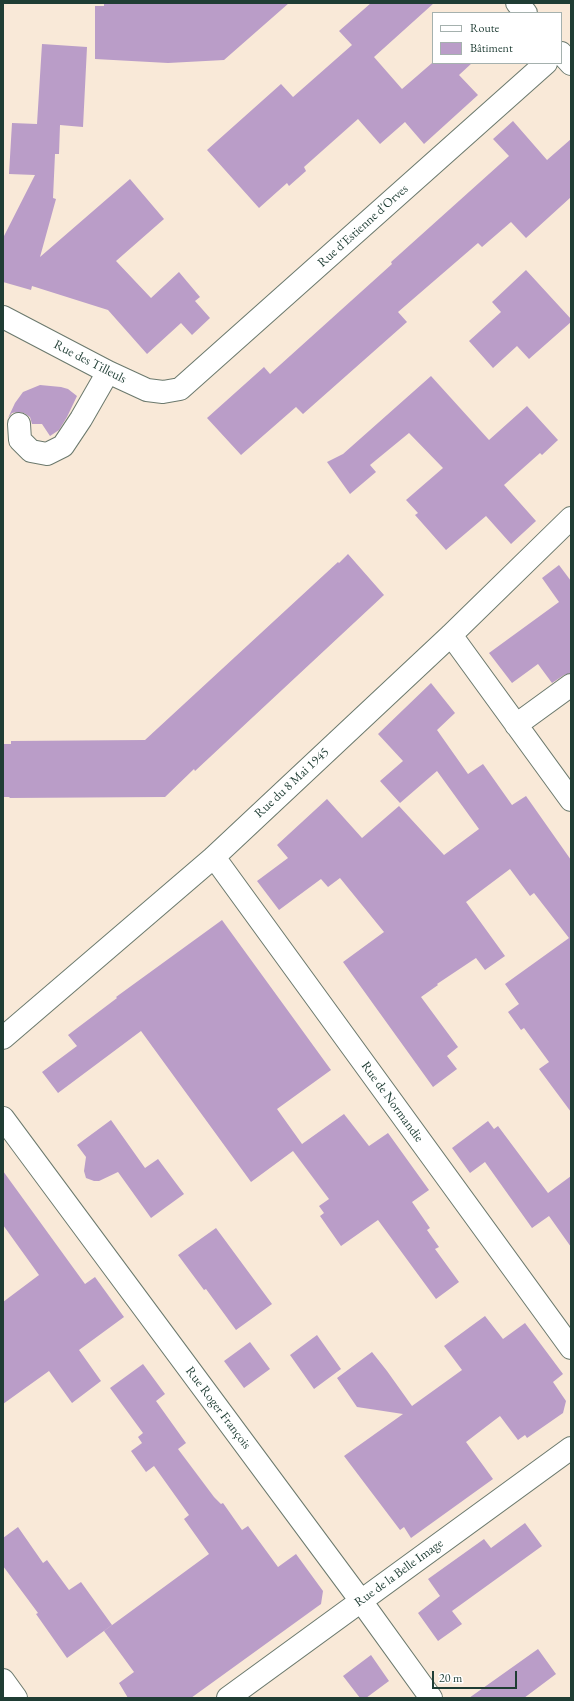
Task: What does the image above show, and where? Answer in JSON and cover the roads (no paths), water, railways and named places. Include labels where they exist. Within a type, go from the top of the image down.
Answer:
[{"type":"street","points":[[517,3],[525,12]]},
{"type":"street","points":[[562,49],[571,41]]},
{"type":"street","points":[[562,54],[571,64]]},
{"type":"street","name":"Rue d'Estienne d'Orves","points":[[180,389],[545,64]]},
{"type":"street","name":"Rue des Tilleuls","points":[[3,318],[108,372],[147,390],[164,392],[180,389]]},
{"type":"street","points":[[19,424],[20,440],[32,451],[47,454],[63,446],[81,419],[108,372]]},
{"type":"street","name":"Rue du 8 Mai 1945","points":[[3,1038],[214,857],[451,635],[571,518]]},
{"type":"street","points":[[451,635],[571,800]]},
{"type":"street","points":[[516,725],[571,685]]},
{"type":"street","name":"Rue de Normandie","points":[[214,857],[571,1348]]},
{"type":"street","name":"Rue Roger François","points":[[3,1118],[361,1601],[431,1698]]},
{"type":"street","name":"Rue de la Belle Image","points":[[228,1698],[571,1448]]},
{"type":"street","points":[[3,1680],[16,1698]]}]
